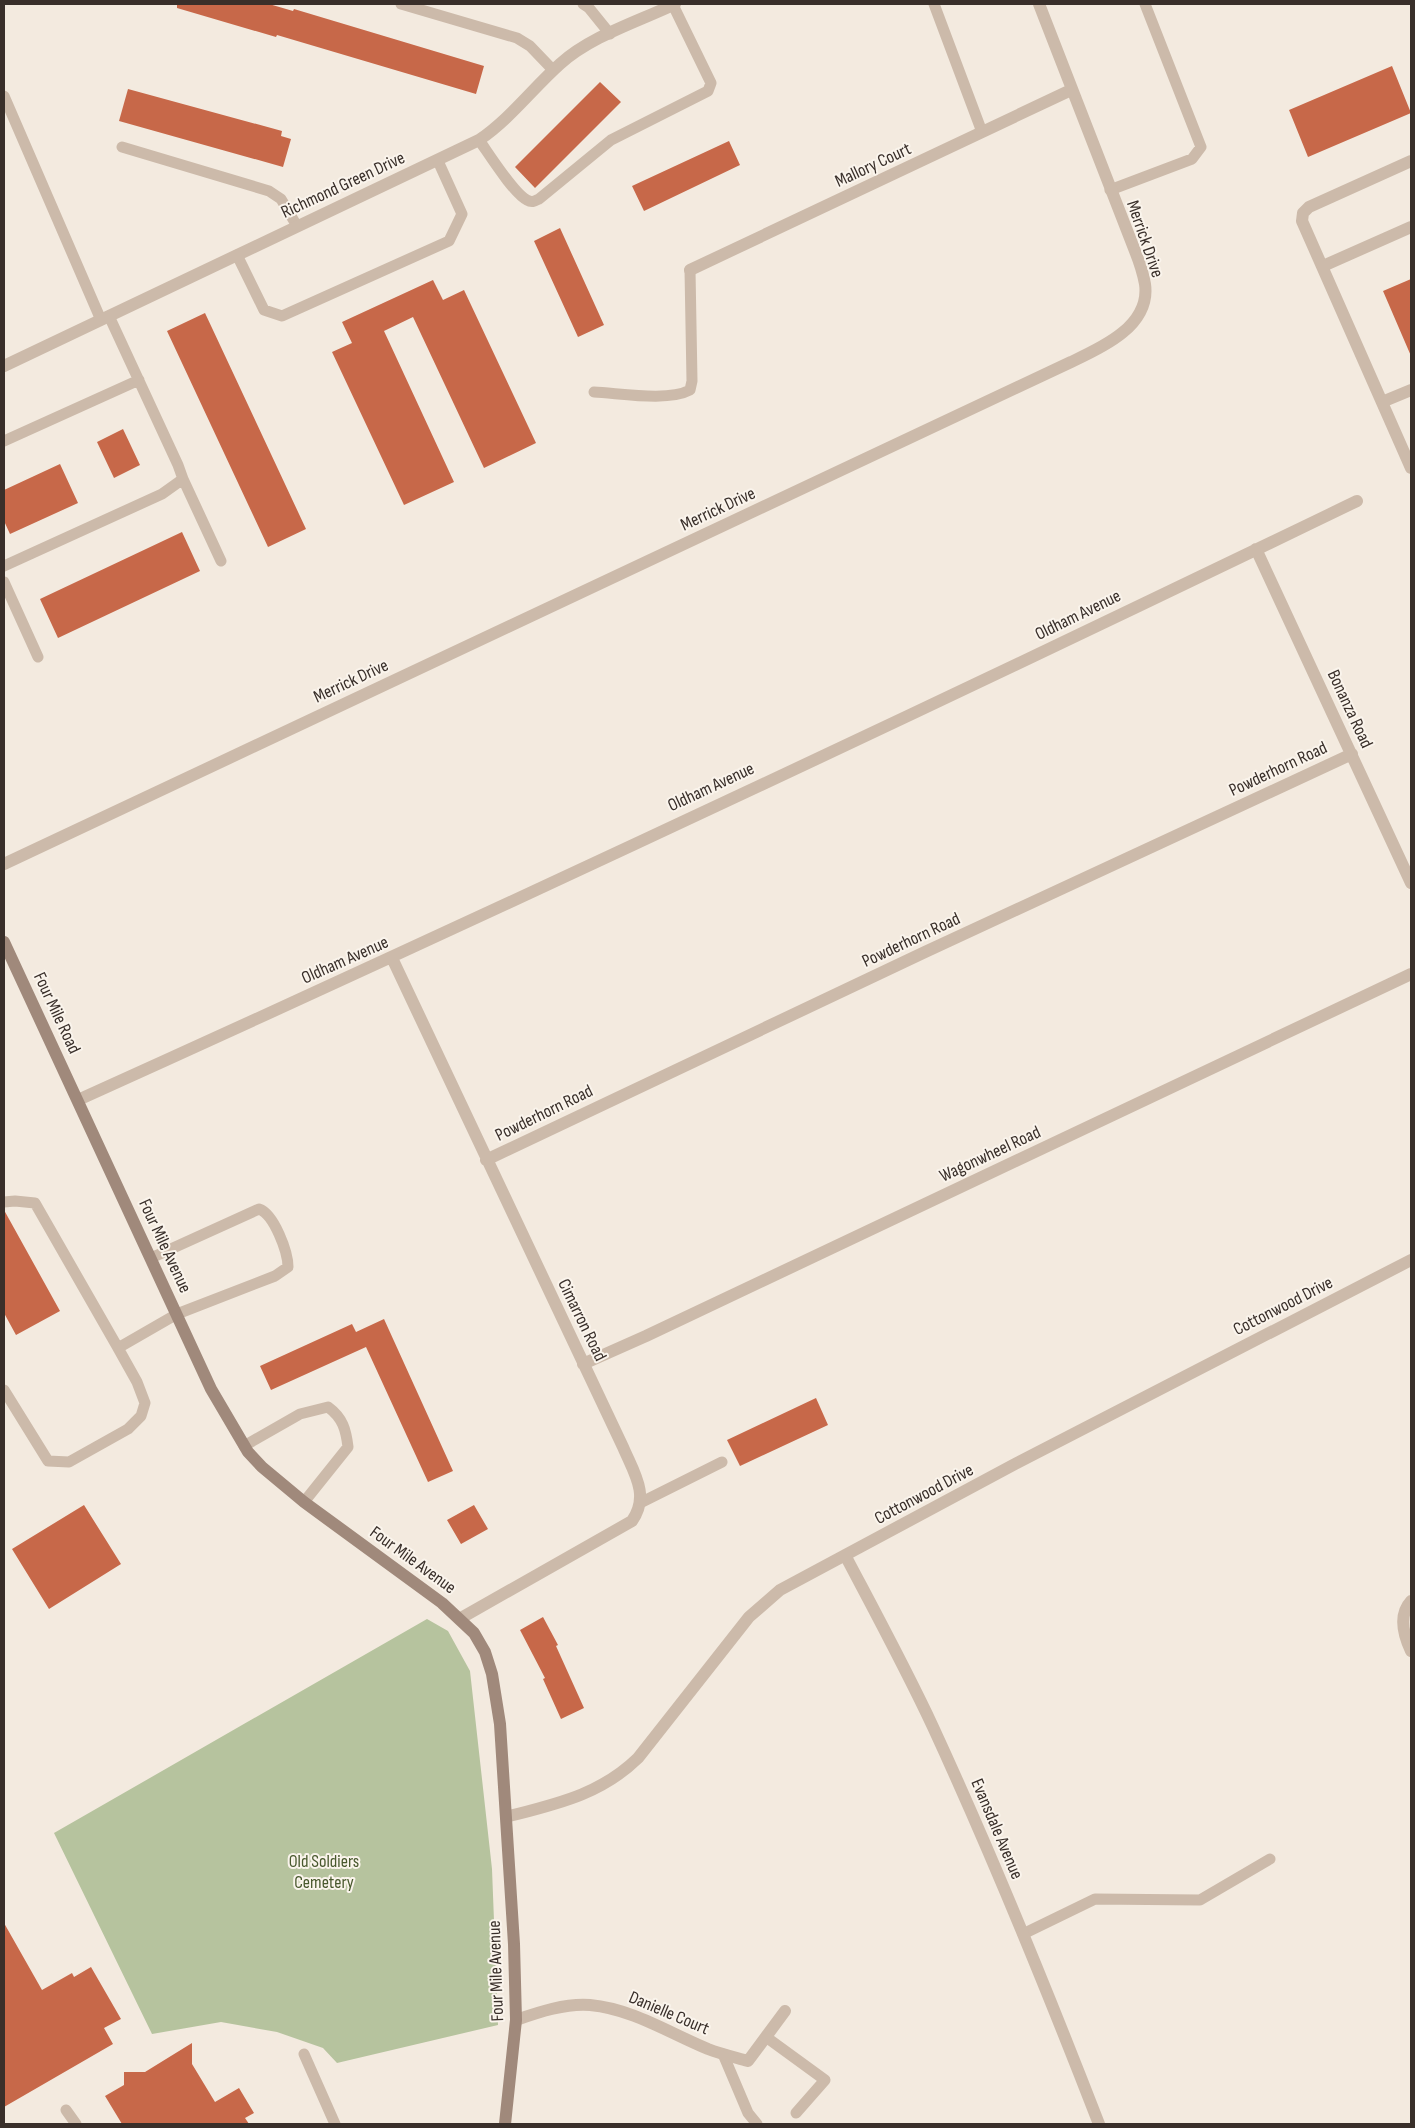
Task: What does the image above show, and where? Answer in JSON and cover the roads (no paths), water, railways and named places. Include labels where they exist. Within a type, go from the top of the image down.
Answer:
[{"type":"street","name":"Richmond Green Drive","points":[[4,366],[479,140],[508,118],[553,70],[579,49],[674,4]]},
{"type":"street","name":"Merrick Drive","points":[[4,864],[1071,362],[1115,339],[1130,326],[1140,311],[1145,285],[1138,258],[1039,4]]},
{"type":"street","name":"Mallory Court","points":[[690,270],[1071,90]]},
{"type":"street","points":[[1411,161],[1331,196],[1303,213],[1302,221],[1411,468]]},
{"type":"street","points":[[1323,266],[1411,227]]},
{"type":"street","points":[[1382,402],[1411,390]]},
{"type":"street","name":"Oldham Avenue","points":[[78,1100],[392,958],[1357,501]]},
{"type":"street","name":"Bonanza Road","points":[[1256,549],[1411,883]]},
{"type":"street","name":"Powderhorn Road","points":[[486,1160],[862,982],[1352,754]]},
{"type":"street","name":"Four Mile Road","points":[[4,942],[78,1100]]},
{"type":"street","name":"Cimarron Road","points":[[392,958],[637,1481],[640,1503]]},
{"type":"street","name":"Wagonwheel Road","points":[[583,1364],[646,1336],[1411,974]]},
{"type":"street","name":"Four Mile Avenue","points":[[78,1100],[211,1389],[244,1446],[262,1468],[304,1502],[461,1618],[474,1633],[485,1652],[492,1674],[500,1724],[516,2020],[505,2124]]},
{"type":"street","name":"Cottonwood Drive","points":[[506,1817],[592,1791],[624,1772],[638,1758],[721,1651],[763,1602],[780,1590],[1015,1464],[1411,1260]]},
{"type":"street","points":[[461,1618],[632,1521],[640,1510],[640,1503]]},
{"type":"street","name":"Evansdale Avenue","points":[[845,1555],[932,1726],[1023,1934],[1099,2124]]},
{"type":"street","points":[[1411,1601],[1404,1615],[1404,1632],[1411,1651]]},
{"type":"street","name":"Danielle Court","points":[[516,2020],[539,2012],[569,2006],[589,2005],[610,2008],[723,2054],[748,2061],[785,2011]]},
{"type":"lane","points":[[401,4],[517,38],[530,46],[553,70]]},
{"type":"lane","points":[[583,4],[589,8],[610,34]]},
{"type":"lane","points":[[479,140],[516,189],[527,200],[532,202],[539,199],[611,140],[708,91],[711,83],[674,4]]},
{"type":"lane","points":[[934,4],[982,132]]},
{"type":"lane","points":[[1110,190],[1192,158],[1201,148],[1145,4]]},
{"type":"lane","points":[[4,96],[105,318],[138,380],[221,561]]},
{"type":"lane","points":[[122,147],[269,191],[281,199],[297,226]]},
{"type":"lane","points":[[237,255],[264,310],[282,316],[449,241],[462,214],[438,161]]},
{"type":"lane","points":[[594,392],[667,396],[683,394],[690,390],[692,381],[690,270]]},
{"type":"lane","points":[[4,442],[138,380]]},
{"type":"lane","points":[[4,566],[162,494],[182,479]]},
{"type":"lane","points":[[4,582],[38,657]]},
{"type":"lane","points":[[4,1202],[35,1203],[137,1382],[145,1402],[141,1416],[128,1429],[69,1462],[48,1461],[4,1390]]},
{"type":"lane","points":[[118,1348],[177,1314],[275,1276],[288,1267],[288,1258],[270,1216],[259,1209],[151,1258]]},
{"type":"lane","points":[[244,1446],[300,1414],[328,1407],[338,1414],[346,1431],[348,1447],[304,1502]]},
{"type":"lane","points":[[640,1503],[722,1462]]},
{"type":"lane","points":[[1023,1934],[1095,1899],[1200,1900],[1270,1859]]},
{"type":"lane","points":[[766,2037],[826,2080],[796,2113]]},
{"type":"lane","points":[[304,2054],[335,2124]]},
{"type":"lane","points":[[723,2054],[748,2113],[757,2124]]},
{"type":"lane","points":[[66,2110],[76,2124]]},
{"type":"park label","name":"Old Soldiers Cemetery","points":[[324,1871]]}]
